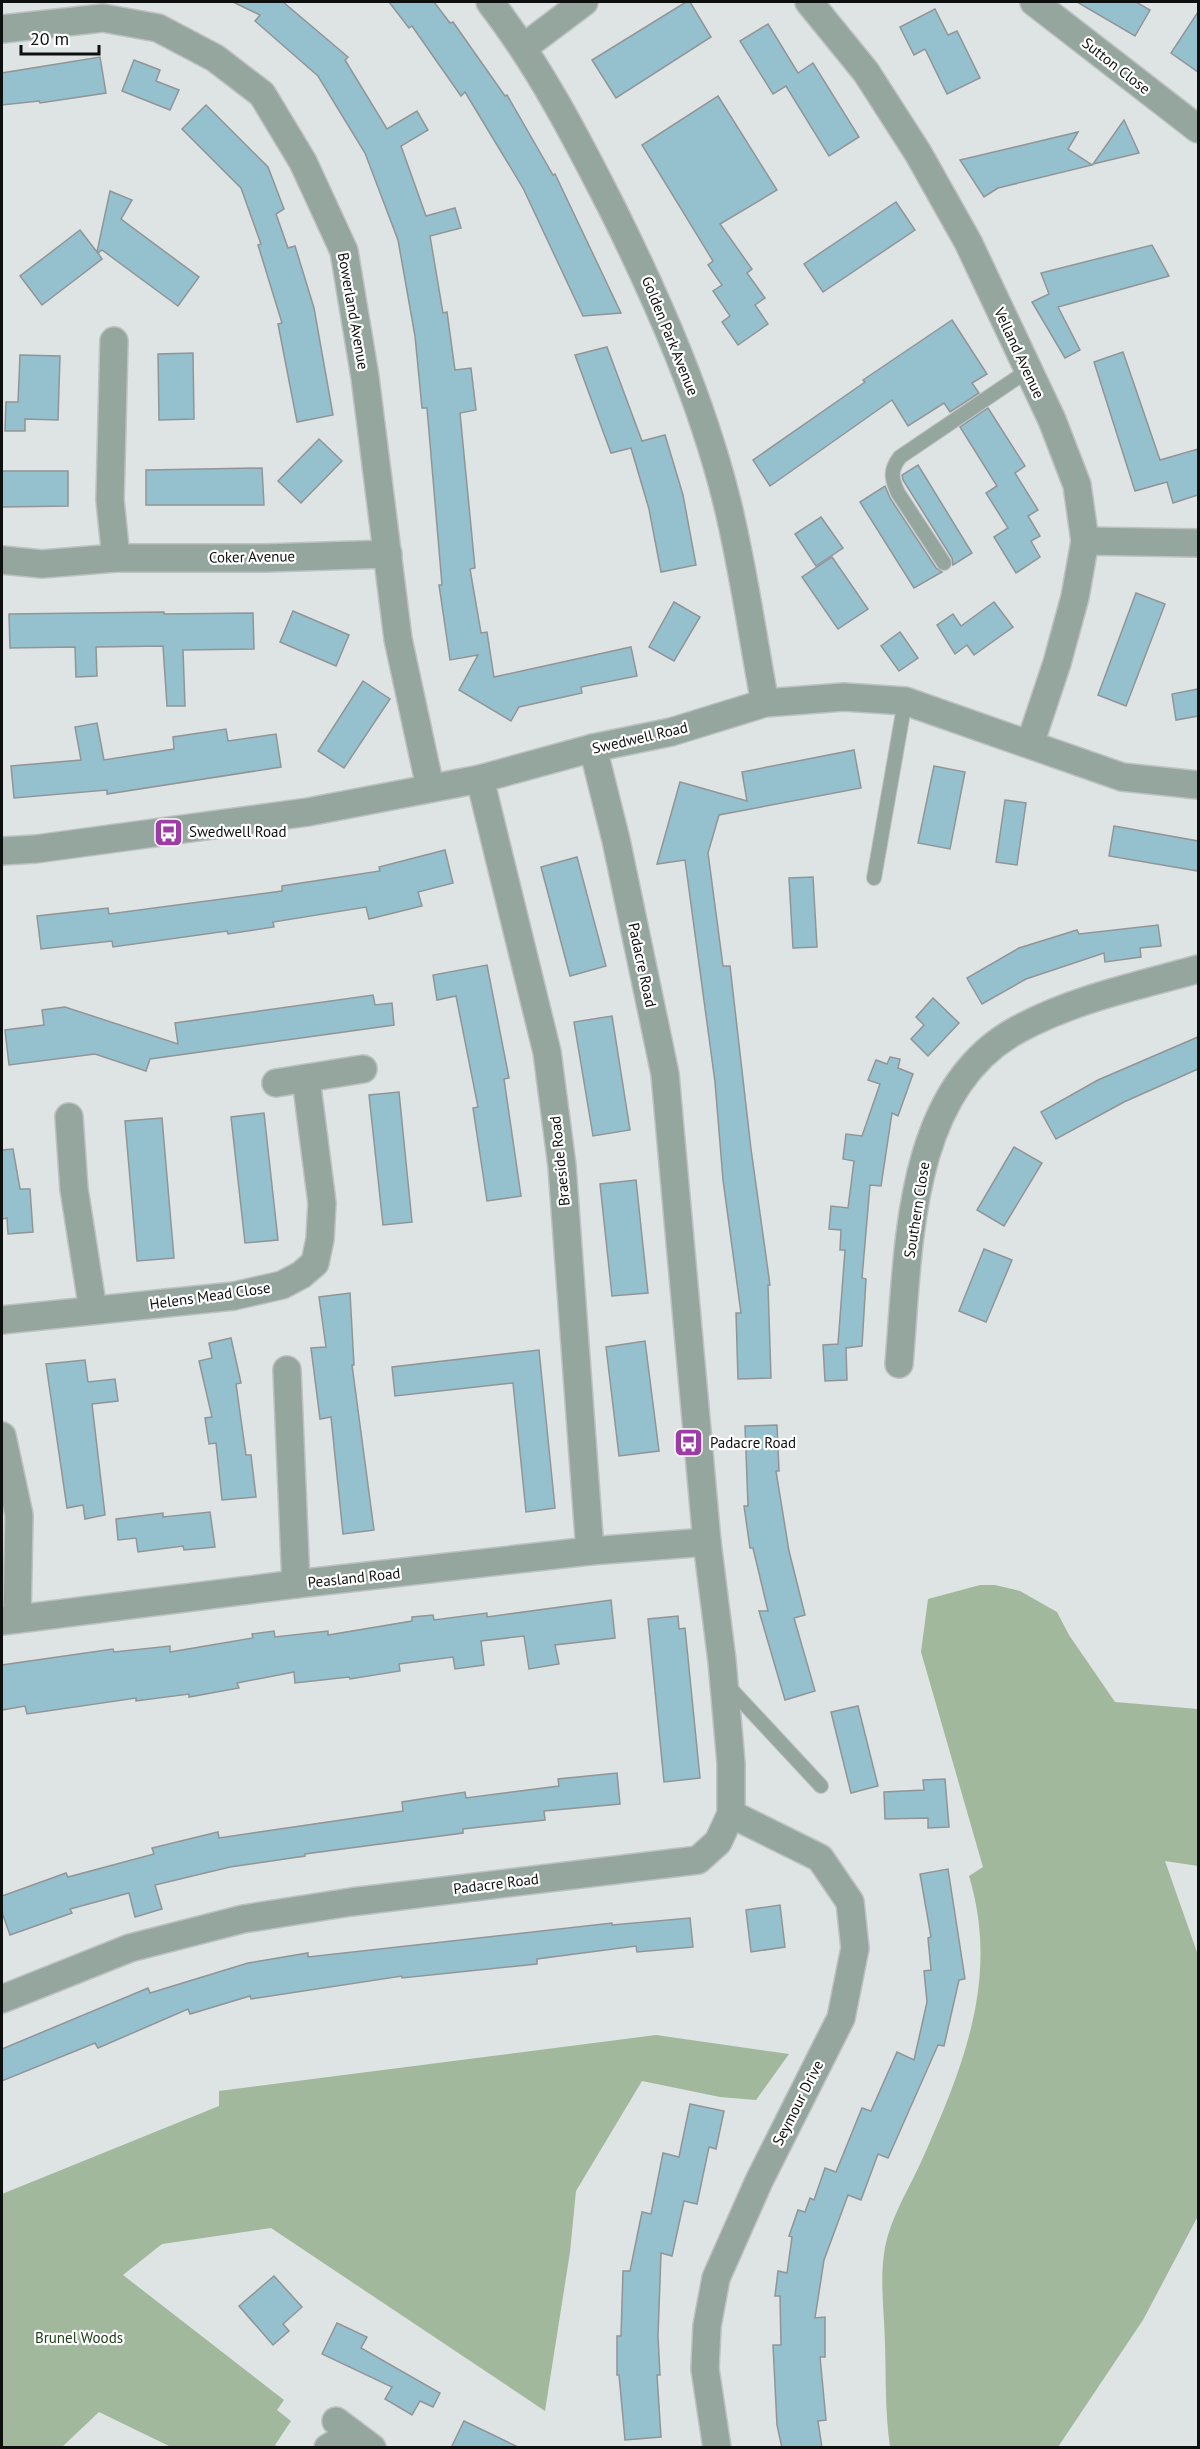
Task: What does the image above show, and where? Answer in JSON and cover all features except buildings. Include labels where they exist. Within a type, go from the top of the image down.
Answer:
[{"type":"street","name":"Golden Park Avenue","points":[[490,2],[524,47],[578,140],[642,268],[696,398],[726,499],[765,704]]},
{"type":"street","points":[[524,47],[584,2]]},
{"type":"street","name":"Velland Avenue","points":[[808,2],[866,72],[918,153],[968,242],[1052,420],[1077,485],[1085,541],[1072,608],[1030,744]]},
{"type":"street","name":"Sutton Close","points":[[1034,2],[1198,129]]},
{"type":"street","name":"Bowerland Avenue","points":[[2,29],[103,18],[158,28],[215,58],[262,94],[303,162],[344,251],[365,377],[398,639],[430,787]]},
{"type":"street","points":[[114,341],[110,500],[116,558]]},
{"type":"street","points":[[1085,541],[1198,543]]},
{"type":"street","name":"Coker Avenue","points":[[2,560],[42,564],[116,558],[266,558],[388,554]]},
{"type":"street","name":"Swedwell Road","points":[[2,851],[47,848],[308,812],[480,779],[593,748],[671,732],[765,704],[844,697],[905,701],[1122,777],[1198,785]]},
{"type":"street","name":"Padacre Road","points":[[2,1999],[130,1948],[243,1919],[351,1902],[698,1860],[718,1842],[731,1814],[731,1763],[724,1681],[707,1542],[665,1074],[616,840],[593,748]]},
{"type":"street","name":"Braeside Road","points":[[480,779],[548,1052],[562,1166],[590,1551]]},
{"type":"street","name":"Southern Close","points":[[899,1364],[910,1240],[922,1166],[943,1106],[981,1056],[1016,1030],[1064,1008],[1198,969]]},
{"type":"street","points":[[276,1083],[363,1069]]},
{"type":"street","name":"Helens Mead Close","points":[[2,1320],[234,1296],[282,1285],[301,1275],[315,1263],[320,1239],[322,1203],[306,1079]]},
{"type":"street","points":[[69,1117],[74,1189],[93,1310]]},
{"type":"street","points":[[286,1370],[296,1584]]},
{"type":"street","points":[[2,1436],[19,1515],[9,1620]]},
{"type":"street","name":"Peasland Road","points":[[9,1620],[296,1584],[590,1551],[707,1542]]},
{"type":"street","name":"Seymour Drive","points":[[717,2448],[705,2369],[707,2326],[716,2278],[759,2181],[841,2018],[855,1948],[850,1902],[820,1858],[731,1814]]},
{"type":"street","points":[[328,2448],[353,2434]]},
{"type":"lane","points":[[944,563],[898,493],[892,481],[892,467],[900,456],[1027,371]]},
{"type":"lane","points":[[874,878],[905,701]]},
{"type":"lane","points":[[724,1681],[820,1786]]},
{"type":"green space","points":[[980,1585],[995,1585],[1020,1591],[1057,1612],[1069,1635],[1115,1702],[1198,1709],[1198,1866],[1165,1861],[1198,1955],[1198,2216],[1143,2320],[1058,2447],[890,2447],[886,2408],[882,2288],[885,2248],[895,2216],[937,2125],[963,2056],[979,1987],[981,1951],[978,1914],[969,1876],[983,1867],[921,1652],[928,1599]]},
{"type":"green space","name":"Brunel Woods","points":[[656,2035],[789,2054],[756,2100],[720,2097],[642,2081],[576,2191],[570,2252],[545,2411],[271,2228],[162,2244],[123,2275],[284,2400],[277,2410],[291,2421],[275,2445],[278,2447],[171,2447],[99,2412],[62,2447],[2,2447],[2,2194],[219,2106],[219,2091]]},
{"type":"place","name":"Swedwell Road","points":[[168,832]]},
{"type":"place","name":"Padacre Road","points":[[689,1443]]}]
